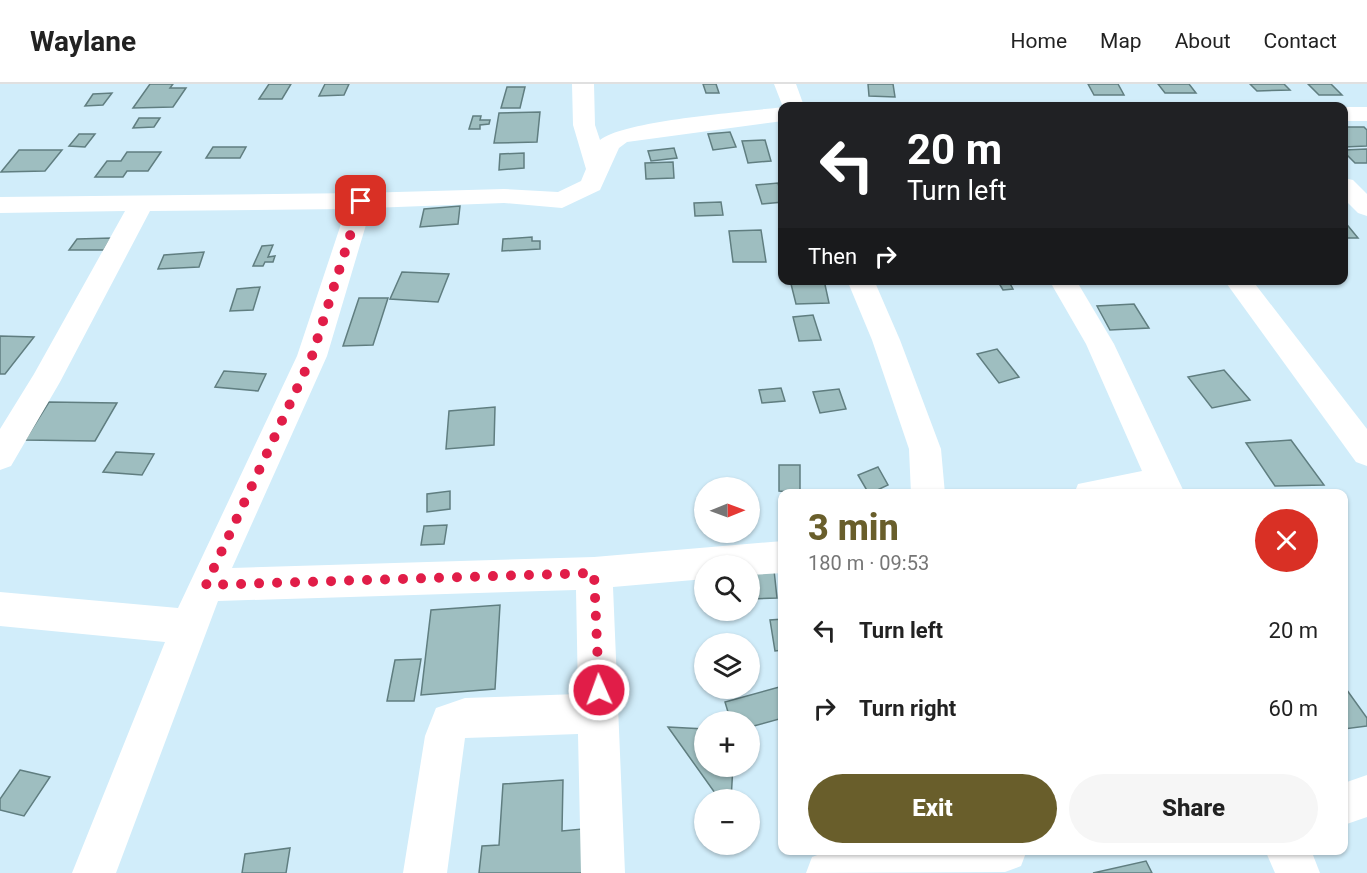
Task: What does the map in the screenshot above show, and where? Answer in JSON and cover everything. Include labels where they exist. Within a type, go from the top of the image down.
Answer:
[{"type":"street","points":[[583,84],[584,125],[597,168]]},
{"type":"street","points":[[785,84],[792,102]]},
{"type":"street","points":[[1348,114],[1367,114]]},
{"type":"street","points":[[0,205],[361,201],[504,196],[562,200],[591,185],[609,144],[620,137],[778,115]]},
{"type":"street","points":[[1348,189],[1367,208]]},
{"type":"street","points":[[94,873],[206,585],[312,356],[361,201]]},
{"type":"street","points":[[0,457],[45,382],[142,203]]},
{"type":"street","points":[[862,285],[886,340],[924,449],[928,489]]},
{"type":"street","points":[[1065,285],[1100,344],[1166,487],[1144,489]]},
{"type":"street","points":[[1241,285],[1367,453]]},
{"type":"street","points":[[206,585],[594,573],[778,557]]},
{"type":"street","points":[[594,573],[603,873]]},
{"type":"street","points":[[0,609],[190,627]]},
{"type":"street","points":[[425,873],[445,736],[450,722],[465,718],[600,713]]},
{"type":"street","points":[[1348,803],[1367,796]]},
{"type":"street","points":[[828,873],[898,861],[956,855]]},
{"type":"street","points":[[1289,855],[1298,873]]},
{"type":"building","points":[[150,84],[173,84],[170,88],[186,88],[173,107],[133,108]]},
{"type":"building","points":[[269,84],[291,84],[282,99],[259,99]]},
{"type":"building","points":[[325,84],[349,84],[344,95],[319,96]]},
{"type":"building","points":[[703,84],[716,84],[719,93],[706,93]]},
{"type":"building","points":[[868,84],[893,84],[895,97],[869,96]]},
{"type":"building","points":[[1088,84],[1118,84],[1124,95],[1094,95]]},
{"type":"building","points":[[1158,84],[1189,84],[1196,93],[1165,93]]},
{"type":"building","points":[[1250,84],[1284,84],[1290,90],[1257,91]]},
{"type":"building","points":[[1308,84],[1331,84],[1342,95],[1319,95]]},
{"type":"building","points":[[507,87],[525,87],[520,108],[501,108]]},
{"type":"building","points":[[112,93],[103,105],[85,106],[93,94]]},
{"type":"building","points":[[540,112],[537,142],[494,143],[499,113]]},
{"type":"building","points":[[473,116],[481,116],[480,120],[490,120],[489,124],[480,125],[480,129],[469,129]]},
{"type":"building","points":[[139,118],[160,118],[154,127],[133,128]]},
{"type":"building","points":[[1348,127],[1364,127],[1367,130],[1367,146],[1348,147]]},
{"type":"building","points":[[730,132],[736,147],[713,150],[708,134]]},
{"type":"building","points":[[79,134],[95,134],[85,147],[69,146]]},
{"type":"building","points":[[765,140],[771,161],[748,163],[742,141]]},
{"type":"building","points":[[213,147],[246,147],[240,158],[206,158]]},
{"type":"building","points":[[674,148],[677,158],[651,161],[648,151]]},
{"type":"building","points":[[1367,149],[1367,163],[1355,163],[1348,156],[1348,150]]},
{"type":"building","points":[[19,150],[62,150],[45,171],[1,172]]},
{"type":"building","points":[[127,152],[161,152],[148,171],[127,171],[123,177],[95,177],[107,161],[121,161]]},
{"type":"building","points":[[524,153],[524,168],[499,170],[500,154]]},
{"type":"building","points":[[673,162],[674,178],[646,179],[645,163]]},
{"type":"building","points":[[778,183],[778,202],[762,204],[756,185]]},
{"type":"building","points":[[721,202],[723,215],[695,216],[694,203]]},
{"type":"building","points":[[460,206],[458,224],[420,227],[424,209]]},
{"type":"building","points":[[1348,226],[1358,238],[1348,238]]},
{"type":"building","points":[[761,230],[766,262],[733,262],[729,231]]},
{"type":"building","points":[[532,237],[532,241],[540,241],[540,249],[502,251],[503,239]]},
{"type":"building","points":[[111,238],[104,250],[69,250],[77,239]]},
{"type":"building","points":[[273,245],[268,257],[275,256],[273,262],[265,262],[263,266],[253,266],[262,246]]},
{"type":"building","points":[[204,252],[199,267],[158,269],[164,255]]},
{"type":"building","points":[[402,272],[449,274],[438,302],[390,299]]},
{"type":"building","points":[[791,285],[825,285],[829,303],[796,304]]},
{"type":"building","points":[[1000,285],[1011,285],[1013,289],[1003,290]]},
{"type":"building","points":[[260,287],[253,310],[230,311],[237,289]]},
{"type":"building","points":[[359,298],[388,298],[373,345],[343,346]]},
{"type":"building","points":[[1134,304],[1149,328],[1110,330],[1097,306]]},
{"type":"building","points":[[813,315],[821,340],[799,341],[793,317]]},
{"type":"building","points":[[0,336],[34,337],[5,374],[0,374]]},
{"type":"building","points":[[997,349],[1019,377],[999,383],[977,354]]},
{"type":"building","points":[[1224,370],[1250,400],[1212,408],[1188,377]]},
{"type":"building","points":[[224,371],[266,374],[258,391],[215,387]]},
{"type":"building","points":[[781,388],[785,401],[762,403],[759,390]]},
{"type":"building","points":[[839,389],[846,409],[820,413],[813,392]]},
{"type":"building","points":[[49,402],[117,403],[95,441],[25,440]]},
{"type":"building","points":[[495,407],[494,445],[446,449],[449,411]]},
{"type":"building","points":[[1291,440],[1324,485],[1275,486],[1246,443]]},
{"type":"building","points":[[116,452],[154,454],[142,475],[103,472]]},
{"type":"building","points":[[779,465],[800,465],[800,489],[779,489]]},
{"type":"building","points":[[878,467],[888,485],[880,489],[866,489],[858,475]]},
{"type":"building","points":[[450,491],[450,509],[427,512],[427,494]]},
{"type":"building","points":[[447,525],[444,544],[421,545],[424,526]]},
{"type":"building","points":[[760,568],[774,570],[777,598],[760,599]]},
{"type":"building","points":[[500,605],[495,689],[421,695],[431,610]]},
{"type":"building","points":[[778,619],[778,651],[775,651],[770,620]]},
{"type":"building","points":[[421,659],[414,701],[387,701],[395,660]]},
{"type":"building","points":[[778,687],[778,719],[760,724],[760,711],[728,711],[725,702],[736,699],[760,699],[760,692]]},
{"type":"building","points":[[1348,692],[1367,718],[1367,726],[1348,728]]},
{"type":"building","points":[[668,727],[694,728],[694,764]]},
{"type":"building","points":[[20,770],[50,777],[24,816],[0,810],[0,799]]},
{"type":"building","points":[[704,777],[732,777],[732,789],[712,789]]},
{"type":"building","points":[[563,780],[562,831],[593,828],[592,873],[479,873],[482,846],[499,845],[503,784]]},
{"type":"building","points":[[290,848],[286,873],[242,873],[245,854]]},
{"type":"building","points":[[1146,861],[1152,873],[1093,873]]},
{"type":"route","points":[[361,201],[312,356],[206,585],[594,573],[599,690]]}]
